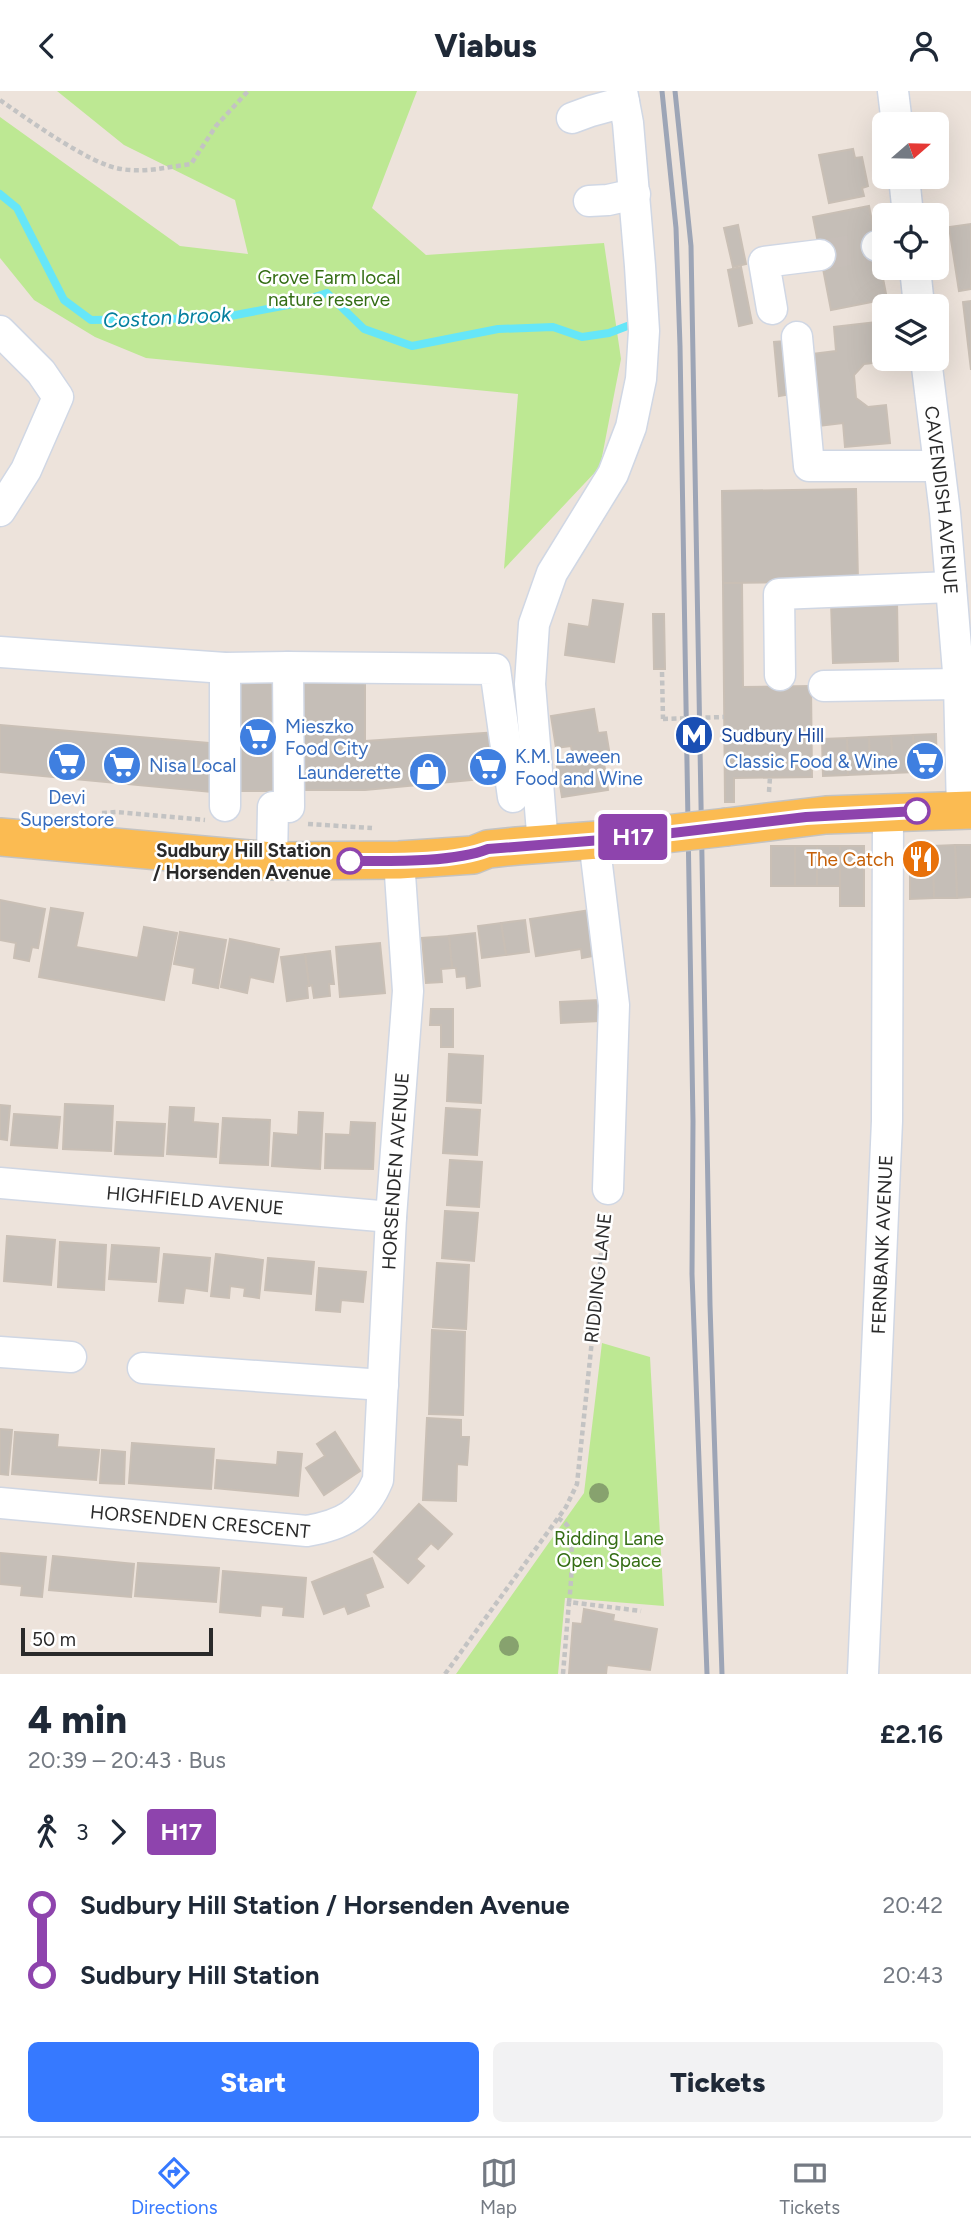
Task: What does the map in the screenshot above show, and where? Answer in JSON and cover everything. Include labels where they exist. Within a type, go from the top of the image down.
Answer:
[{"type":"main road","points":[[0,837],[272,861],[399,860],[473,855],[488,849],[639,837],[816,816],[966,810]]},
{"type":"street","points":[[893,91],[896,112]]},
{"type":"street","points":[[543,845],[530,684],[534,624],[552,573],[612,474],[631,426],[641,379],[643,331],[635,194],[623,97],[572,118]]},
{"type":"street","points":[[589,201],[635,194]]},
{"type":"street","points":[[772,309],[764,262],[820,255]]},
{"type":"street","points":[[0,331],[41,372],[58,397],[26,470],[0,511]]},
{"type":"street","points":[[797,337],[809,466],[939,466]]},
{"type":"street","name":"CAVENDISH AVENUE","points":[[927,371],[939,466],[958,511],[951,587],[966,810]]},
{"type":"street","points":[[780,675],[779,594],[951,587]]},
{"type":"street","points":[[0,652],[225,669],[495,669],[513,797]]},
{"type":"street","points":[[272,861],[281,807],[288,667]]},
{"type":"street","points":[[225,669],[225,806]]},
{"type":"street","points":[[824,687],[959,684]]},
{"type":"street","name":"FERNBANK AVENUE","points":[[863,1674],[887,1121],[888,813]]},
{"type":"street","name":"RIDDING LANE","points":[[594,840],[614,1005],[608,1189]]},
{"type":"street","name":"HORSENDEN AVENUE","points":[[378,1480],[391,1217],[408,991],[399,860]]},
{"type":"street","name":"HIGHFIELD AVENUE","points":[[0,1183],[391,1217]]},
{"type":"street","points":[[0,1352],[71,1357]]},
{"type":"street","points":[[143,1368],[383,1385]]},
{"type":"street","name":"HORSENDEN CRESCENT","points":[[0,1503],[307,1531],[328,1527],[359,1511],[371,1497],[378,1480]]},
{"type":"path","points":[[0,100],[88,156],[118,169],[146,171],[191,164],[216,126],[248,91]]},
{"type":"path","points":[[662,672],[663,719],[724,717]]},
{"type":"path","points":[[769,793],[770,778]]},
{"type":"path","name":"RIDDING LANE","points":[[444,1674],[558,1518],[577,1484],[608,1189]]},
{"type":"path","points":[[558,1518],[567,1525],[572,1560],[564,1674]]},
{"type":"path","points":[[569,1602],[641,1611]]},
{"type":"green space","name":"Grove Farm local nature reserve","points":[[57,91],[417,91],[372,208],[426,255],[604,243],[621,359],[600,467],[504,569],[518,394],[146,358],[95,337],[34,300],[0,258],[0,117],[180,246],[248,254],[235,200],[124,145]]},
{"type":"green space","name":"Ridding Lane Open Space","points":[[602,1343],[650,1357],[664,1606],[565,1598],[558,1674],[456,1674],[584,1493]]},
{"type":"building","points":[[853,149],[855,158],[862,157],[868,186],[862,188],[864,196],[829,203],[819,155]]},
{"type":"building","points":[[869,206],[872,222],[872,280],[883,280],[886,294],[872,294],[872,302],[831,310],[813,217]]},
{"type":"building","points":[[971,224],[971,289],[959,291],[949,227]]},
{"type":"building","points":[[738,225],[746,264],[733,267],[724,228]]},
{"type":"building","points":[[741,267],[752,323],[739,326],[728,270]]},
{"type":"building","points":[[971,301],[971,370],[963,302]]},
{"type":"building","points":[[872,322],[872,363],[864,364],[854,375],[856,398],[868,407],[886,405],[890,443],[845,447],[843,423],[819,426],[811,354],[836,351],[834,327]]},
{"type":"building","points":[[786,341],[791,394],[779,396],[774,342]]},
{"type":"building","points":[[856,489],[858,581],[723,583],[722,491]]},
{"type":"building","points":[[723,583],[742,583],[743,687],[811,686],[812,777],[734,778],[734,802],[725,802]]},
{"type":"building","points":[[593,600],[623,604],[614,662],[565,655],[569,624],[589,627]]},
{"type":"building","points":[[897,601],[898,661],[833,663],[831,602]]},
{"type":"building","points":[[653,614],[664,614],[665,669],[654,669]]},
{"type":"building","points":[[293,674],[365,674],[365,741],[498,732],[502,777],[365,790],[293,790]]},
{"type":"building","name":"Mieszko Food City","points":[[232,682],[285,682],[285,791],[232,791]]},
{"type":"building","points":[[594,709],[598,733],[606,732],[611,762],[604,763],[608,790],[562,797],[557,766],[574,764],[571,746],[556,748],[551,716]]},
{"type":"building","points":[[0,725],[220,744],[222,793],[0,772]]},
{"type":"building","points":[[936,734],[937,771],[915,772],[913,735]]},
{"type":"building","points":[[913,735],[915,772],[893,773],[891,736]]},
{"type":"building","points":[[891,736],[893,773],[870,774],[869,737]]},
{"type":"building","points":[[869,737],[870,774],[848,775],[847,738]]},
{"type":"building","points":[[847,738],[848,775],[823,776],[822,739]]},
{"type":"building","points":[[918,845],[933,846],[934,898],[910,899],[910,850]]},
{"type":"building","points":[[955,845],[971,845],[971,897],[957,898]]},
{"type":"building","points":[[955,845],[957,898],[934,898],[933,846]]},
{"type":"building","points":[[771,846],[795,846],[795,886],[771,886]]},
{"type":"building","points":[[795,846],[817,846],[817,886],[795,886]]},
{"type":"building","points":[[817,846],[840,846],[840,886],[817,886]]},
{"type":"building","points":[[840,846],[864,846],[864,906],[840,906]]},
{"type":"building","points":[[0,900],[45,909],[38,948],[32,947],[29,961],[14,958],[16,943],[0,940]]},
{"type":"building","points":[[51,908],[83,913],[76,947],[138,958],[144,927],[177,933],[164,1000],[39,977]]},
{"type":"building","points":[[591,910],[598,955],[582,958],[581,949],[536,956],[530,919]]},
{"type":"building","points":[[525,920],[529,952],[506,955],[501,923]]},
{"type":"building","points":[[501,923],[506,955],[482,958],[478,926]]},
{"type":"building","points":[[180,932],[226,940],[218,988],[193,983],[195,968],[174,964]]},
{"type":"building","points":[[475,933],[480,986],[467,988],[466,976],[457,977],[456,968],[452,968],[449,936]]},
{"type":"building","points":[[449,936],[452,968],[441,969],[442,982],[426,983],[422,938]]},
{"type":"building","points":[[230,939],[279,949],[273,982],[250,977],[247,993],[221,987]]},
{"type":"building","points":[[380,943],[385,993],[340,997],[336,947]]},
{"type":"building","points":[[330,951],[334,984],[329,984],[330,996],[314,998],[312,985],[309,986],[305,954]]},
{"type":"building","points":[[305,954],[308,998],[287,1001],[281,957]]},
{"type":"building","points":[[599,1000],[599,1021],[561,1023],[560,1002]]},
{"type":"building","points":[[431,1009],[453,1009],[453,1047],[441,1047],[441,1025],[430,1025]]},
{"type":"building","points":[[449,1054],[483,1056],[481,1103],[447,1101]]},
{"type":"building","points":[[65,1104],[113,1106],[111,1151],[63,1149]]},
{"type":"building","points":[[0,1105],[10,1106],[7,1140],[0,1139]]},
{"type":"building","points":[[170,1107],[194,1108],[193,1122],[218,1124],[216,1157],[167,1154]]},
{"type":"building","points":[[446,1108],[480,1110],[477,1155],[443,1153]]},
{"type":"building","points":[[299,1112],[323,1113],[320,1169],[272,1166],[274,1133],[298,1135]]},
{"type":"building","points":[[14,1114],[60,1117],[57,1148],[11,1145]]},
{"type":"building","points":[[223,1118],[270,1120],[268,1165],[220,1163]]},
{"type":"building","points":[[117,1122],[165,1124],[163,1156],[115,1154]]},
{"type":"building","points":[[351,1122],[375,1123],[373,1169],[325,1168],[326,1134],[350,1135]]},
{"type":"building","points":[[450,1160],[482,1162],[479,1207],[447,1205]]},
{"type":"building","points":[[445,1211],[478,1213],[474,1261],[442,1258]]},
{"type":"building","points":[[7,1236],[55,1240],[51,1285],[4,1281]]},
{"type":"building","points":[[60,1242],[106,1245],[104,1290],[58,1287]]},
{"type":"building","points":[[112,1245],[159,1248],[156,1282],[109,1279]]},
{"type":"building","points":[[164,1254],[210,1258],[207,1291],[185,1288],[183,1303],[159,1301]]},
{"type":"building","points":[[216,1254],[263,1260],[259,1298],[244,1296],[245,1288],[230,1286],[229,1298],[211,1296]]},
{"type":"building","points":[[268,1258],[314,1262],[311,1294],[265,1290]]},
{"type":"building","points":[[437,1263],[469,1265],[466,1329],[433,1327]]},
{"type":"building","points":[[319,1268],[366,1272],[363,1302],[341,1300],[340,1312],[316,1310]]},
{"type":"building","points":[[432,1330],[465,1332],[463,1415],[429,1414]]},
{"type":"building","points":[[427,1418],[461,1420],[461,1437],[469,1437],[467,1465],[457,1464],[456,1501],[423,1500]]},
{"type":"building","points":[[0,1429],[12,1430],[8,1475],[0,1474]]},
{"type":"building","points":[[15,1432],[58,1435],[57,1447],[99,1450],[96,1480],[12,1474]]},
{"type":"building","points":[[335,1432],[360,1471],[324,1495],[306,1468],[325,1456],[317,1444]]},
{"type":"building","points":[[132,1443],[214,1449],[211,1489],[129,1483]]},
{"type":"building","points":[[102,1450],[125,1452],[124,1484],[100,1483]]},
{"type":"building","points":[[278,1452],[302,1454],[298,1496],[215,1488],[217,1460],[277,1465]]},
{"type":"building","points":[[419,1504],[452,1534],[438,1549],[431,1543],[416,1559],[424,1566],[408,1583],[374,1552]]},
{"type":"building","points":[[0,1553],[46,1557],[42,1597],[21,1595],[22,1586],[0,1584]]},
{"type":"building","points":[[53,1556],[134,1564],[131,1597],[49,1590]]},
{"type":"building","points":[[372,1558],[383,1587],[365,1594],[369,1606],[348,1614],[345,1606],[324,1614],[312,1582]]},
{"type":"building","points":[[138,1563],[219,1568],[216,1602],[135,1596]]},
{"type":"building","points":[[223,1571],[306,1578],[303,1617],[283,1615],[284,1607],[261,1605],[260,1616],[220,1612]]},
{"type":"building","points":[[584,1609],[614,1615],[613,1621],[657,1629],[650,1670],[607,1665],[606,1674],[569,1674],[573,1623],[582,1624]]},
{"type":"waterway","name":"Coston brook","points":[[0,194],[17,208],[64,300],[91,320],[220,318],[293,304],[327,293],[364,329],[412,346],[498,329],[553,327],[582,337],[609,333],[630,325]]},
{"type":"tunnel","points":[[820,255],[872,247]]},
{"type":"railway","points":[[662,91],[676,228],[680,346],[693,1121],[692,1274],[707,1674]]},
{"type":"railway","points":[[675,91],[691,246],[710,1305],[722,1674]]},
{"type":"bus line","name":"H17","points":[[350,861],[473,855],[488,849],[639,837],[806,817],[917,811]]},
{"type":"place","name":"Sudbury Hill","points":[[694,735]]},
{"type":"place","name":"Mieszko Food City","points":[[258,737]]},
{"type":"place","name":"Classic Food & Wine","points":[[925,761]]},
{"type":"place","name":"Devi Superstore","points":[[67,762]]},
{"type":"place","name":"Nisa Local","points":[[122,765]]},
{"type":"place","name":"K.M. Laween Food and Wine","points":[[488,767]]},
{"type":"place","name":"Launderette","points":[[428,772]]},
{"type":"place","name":"The Catch","points":[[921,859]]},
{"type":"place","name":"Sudbury Hill Station / Horsenden Avenue","points":[[350,861]]}]
